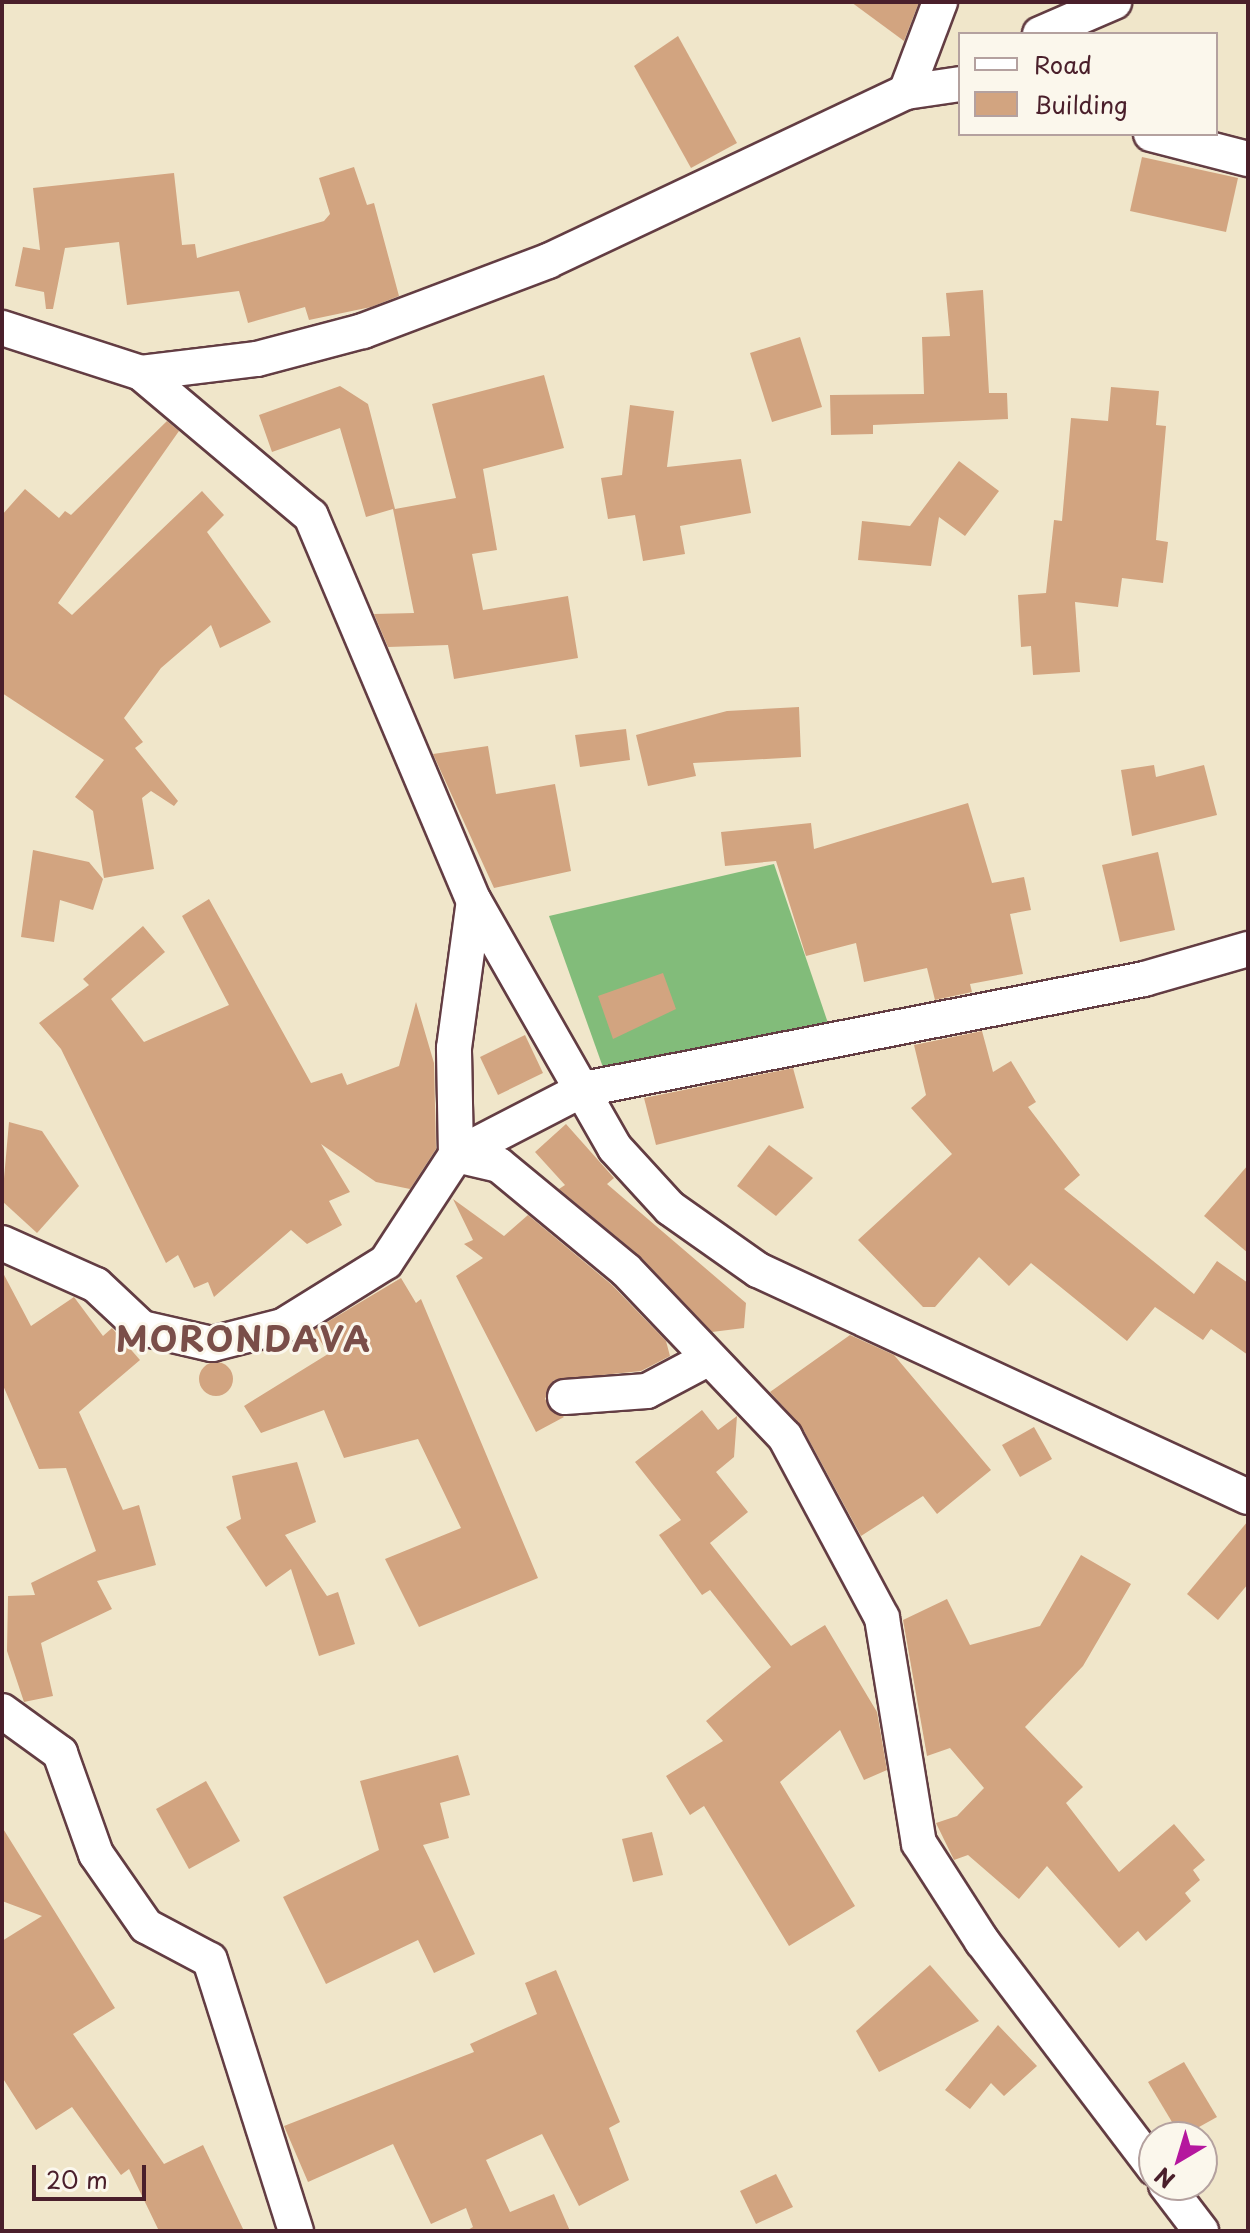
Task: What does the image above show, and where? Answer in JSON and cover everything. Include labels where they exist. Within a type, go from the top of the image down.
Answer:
[{"type":"street","points":[[906,92],[940,2]]},
{"type":"street","points":[[1045,32],[1114,2]]},
{"type":"street","points":[[141,373],[257,359],[363,331],[548,261],[958,70]]},
{"type":"street","points":[[906,92],[958,84]]},
{"type":"street","points":[[1159,136],[1248,159]]},
{"type":"street","points":[[2,328],[141,373],[311,516],[474,901],[615,1148],[712,1242],[1248,1497]]},
{"type":"street","points":[[456,1155],[454,1048],[474,901]]},
{"type":"street","points":[[2,1243],[96,1285],[142,1328],[212,1344],[283,1326],[386,1262],[456,1155],[584,1089],[1144,979],[1248,949]]},
{"type":"street","points":[[456,1155],[499,1165],[626,1270],[785,1437],[882,1618],[919,1843],[982,1941],[1138,2147]]},
{"type":"street","points":[[565,1397],[647,1391],[709,1358]]},
{"type":"street","points":[[2,1711],[60,1753],[96,1854],[146,1926],[210,1960],[296,2231]]},
{"type":"street","points":[[1178,2201],[1201,2231]]},
{"type":"green space","points":[[774,864],[830,1029],[605,1073],[549,916]]},
{"type":"building","points":[[851,2],[919,2],[904,41]]},
{"type":"building","points":[[678,36],[737,143],[691,168],[634,66]]},
{"type":"building","points":[[1142,157],[1238,178],[1226,232],[1130,211]]},
{"type":"building","points":[[354,167],[367,205],[374,203],[399,296],[371,307],[309,320],[305,307],[248,323],[239,291],[127,305],[119,242],[65,248],[53,309],[46,309],[44,292],[15,286],[23,247],[40,250],[33,188],[174,173],[182,245],[195,244],[197,258],[324,221],[330,214],[319,178]]},
{"type":"building","points":[[983,290],[989,393],[1007,393],[1008,419],[873,425],[873,434],[831,435],[830,395],[924,394],[922,337],[950,336],[946,293]]},
{"type":"building","points":[[800,337],[822,407],[772,422],[750,353]]},
{"type":"building","points":[[544,375],[564,448],[483,469],[497,550],[472,554],[483,610],[568,596],[578,658],[454,679],[448,645],[388,647],[374,614],[414,613],[393,509],[366,517],[340,428],[272,452],[259,415],[340,386],[368,404],[395,509],[456,498],[432,404]]},
{"type":"building","points":[[1111,387],[1159,391],[1156,425],[1166,426],[1156,540],[1168,542],[1163,583],[1122,578],[1118,607],[1075,602],[1080,672],[1033,675],[1031,646],[1021,647],[1018,595],[1046,593],[1054,520],[1062,521],[1071,418],[1108,421]]},
{"type":"building","points":[[630,405],[674,411],[667,467],[741,459],[751,513],[680,526],[685,554],[643,561],[635,515],[608,519],[601,478],[622,475]]},
{"type":"building","points":[[167,421],[179,431],[58,603],[72,615],[202,491],[224,515],[207,532],[271,622],[220,648],[211,625],[161,668],[124,718],[143,742],[135,748],[178,801],[174,806],[151,791],[142,798],[154,869],[104,878],[93,811],[75,797],[104,760],[2,693],[2,515],[25,489],[59,518],[65,511],[71,515]]},
{"type":"building","points":[[959,461],[999,491],[965,536],[939,517],[931,566],[858,560],[862,521],[910,526]]},
{"type":"building","points":[[799,707],[801,757],[693,763],[696,776],[648,786],[636,735],[727,711]]},
{"type":"building","points":[[626,729],[630,760],[580,767],[575,735]]},
{"type":"building","points":[[488,746],[496,794],[555,784],[571,871],[494,888],[433,754]]},
{"type":"building","points":[[1154,765],[1156,777],[1204,765],[1217,815],[1132,836],[1121,770]]},
{"type":"building","points":[[968,803],[992,883],[1024,877],[1031,910],[1010,914],[1023,974],[970,984],[972,992],[935,1000],[927,968],[864,982],[856,943],[806,956],[776,861],[725,866],[721,832],[811,823],[814,849]]},
{"type":"building","points":[[33,850],[89,862],[103,879],[93,910],[60,900],[54,942],[21,937]]},
{"type":"building","points":[[1158,852],[1175,930],[1120,942],[1102,865]]},
{"type":"building","points":[[209,899],[311,1083],[342,1073],[347,1085],[399,1066],[416,1002],[434,1063],[436,1149],[410,1189],[376,1182],[321,1144],[350,1192],[329,1201],[342,1225],[307,1244],[291,1230],[214,1297],[208,1282],[194,1288],[178,1255],[166,1263],[61,1049],[39,1023],[89,985],[83,979],[143,926],[165,952],[111,999],[144,1042],[229,1005],[182,916]]},
{"type":"building","points":[[663,973],[676,1009],[613,1039],[598,996]]},
{"type":"building","points":[[982,1031],[993,1072],[1011,1061],[1036,1102],[1028,1107],[1080,1175],[1064,1189],[1194,1294],[1217,1261],[1248,1283],[1248,1355],[1211,1329],[1203,1340],[1155,1307],[1127,1341],[1031,1263],[1009,1286],[979,1257],[935,1307],[923,1307],[858,1240],[952,1154],[911,1108],[926,1095],[914,1045]]},
{"type":"building","points":[[525,1035],[543,1073],[498,1095],[480,1057]]},
{"type":"building","points":[[793,1068],[804,1108],[656,1145],[644,1098]]},
{"type":"building","points":[[9,1122],[42,1131],[79,1186],[37,1233],[2,1201]]},
{"type":"building","points":[[566,1124],[614,1178],[607,1184],[746,1303],[744,1328],[712,1332],[640,1256],[559,1189],[565,1185],[535,1152]]},
{"type":"building","points":[[769,1145],[813,1178],[776,1216],[737,1186]]},
{"type":"building","points":[[1248,1165],[1248,1253],[1204,1216]]},
{"type":"building","points":[[453,1199],[504,1236],[528,1215],[612,1285],[666,1341],[670,1356],[641,1371],[554,1380],[545,1399],[564,1417],[536,1432],[456,1276],[483,1258],[464,1244],[473,1240]]},
{"type":"building","points":[[2,1271],[31,1326],[74,1297],[103,1336],[112,1328],[140,1360],[79,1412],[123,1510],[139,1505],[156,1565],[97,1581],[112,1609],[41,1643],[53,1696],[24,1702],[7,1651],[8,1596],[35,1595],[31,1583],[96,1551],[66,1468],[39,1469],[2,1383]]},
{"type":"building","points":[[401,1278],[416,1303],[421,1299],[538,1578],[419,1627],[385,1559],[461,1528],[418,1439],[344,1458],[324,1410],[261,1433],[244,1406],[328,1354],[314,1330]]},
{"type":"building","points":[[850,1335],[894,1355],[991,1470],[937,1514],[923,1496],[861,1536],[802,1427],[770,1392]]},
{"type":"building","points":[[216,1362],[228,1367],[233,1379],[228,1391],[216,1396],[204,1391],[199,1379],[204,1367]]},
{"type":"building","points":[[702,1410],[718,1430],[737,1416],[734,1457],[716,1472],[748,1512],[710,1543],[791,1646],[825,1625],[877,1712],[887,1770],[864,1780],[840,1730],[780,1782],[855,1906],[789,1946],[704,1806],[690,1815],[666,1776],[723,1741],[706,1721],[771,1667],[710,1590],[702,1595],[659,1535],[681,1520],[635,1462]]},
{"type":"building","points":[[1034,1427],[1052,1459],[1020,1477],[1002,1445]]},
{"type":"building","points":[[297,1462],[316,1522],[285,1535],[327,1596],[338,1592],[355,1644],[319,1656],[291,1569],[266,1587],[226,1527],[241,1519],[232,1476]]},
{"type":"building","points":[[1248,1521],[1248,1584],[1218,1620],[1187,1594]]},
{"type":"building","points":[[1081,1555],[1131,1584],[1083,1666],[1025,1727],[1083,1787],[1066,1803],[1119,1872],[1174,1824],[1205,1860],[1193,1870],[1200,1880],[1185,1893],[1191,1901],[1146,1941],[1138,1931],[1119,1948],[1047,1866],[1019,1899],[968,1855],[954,1860],[936,1823],[957,1816],[984,1788],[950,1748],[927,1756],[903,1620],[947,1599],[970,1645],[1040,1626]]},
{"type":"building","points":[[458,1755],[470,1795],[440,1803],[449,1838],[423,1845],[475,1954],[434,1973],[418,1940],[326,1984],[283,1897],[379,1850],[360,1781]]},
{"type":"building","points":[[206,1781],[240,1841],[189,1869],[156,1809]]},
{"type":"building","points":[[2,1827],[115,2008],[73,2034],[164,2164],[203,2145],[244,2231],[159,2231],[129,2169],[121,2175],[72,2107],[36,2130],[2,2077],[2,1941],[42,1916],[2,1901]]},
{"type":"building","points":[[652,1832],[663,1875],[633,1882],[622,1839]]},
{"type":"building","points":[[930,1965],[979,2021],[879,2072],[856,2031]]},
{"type":"building","points":[[556,1970],[620,2122],[609,2128],[629,2180],[579,2206],[542,2134],[486,2160],[510,2212],[554,2194],[570,2231],[466,2231],[473,2227],[466,2208],[431,2224],[393,2144],[308,2182],[284,2126],[474,2052],[470,2044],[537,2014],[525,1983]]},
{"type":"building","points":[[998,2025],[1037,2066],[1004,2096],[991,2083],[970,2109],[945,2090]]},
{"type":"building","points":[[1184,2062],[1217,2117],[1210,2121],[1171,2121],[1148,2082]]},
{"type":"building","points":[[776,2174],[793,2207],[756,2224],[740,2191]]},
{"type":"district","name":"MORONDAVA","points":[[244,1339]]}]
